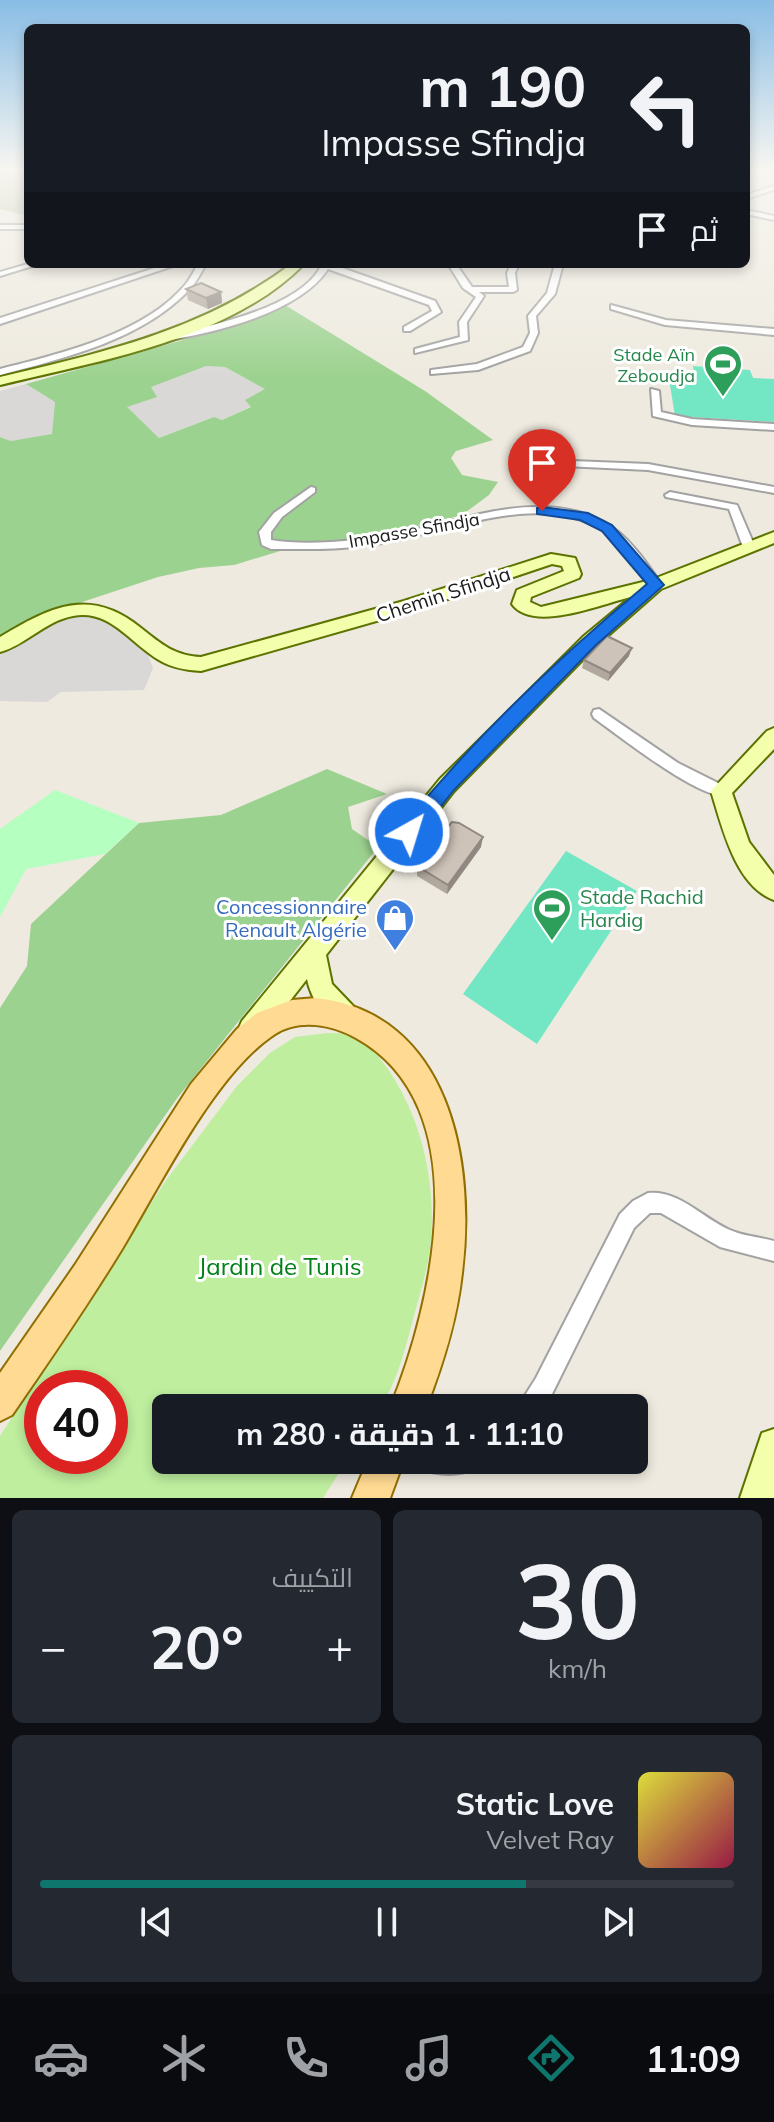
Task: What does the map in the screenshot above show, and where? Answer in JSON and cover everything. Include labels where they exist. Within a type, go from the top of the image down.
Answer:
[{"type":"main road","points":[[0,1403],[97,1259],[187,1116],[246,1036],[288,1014],[311,1010],[344,1015],[395,1045],[432,1102],[448,1156],[451,1243],[437,1319],[413,1394]]},
{"type":"main road","points":[[371,1498],[380,1474]]},
{"type":"street","points":[[0,274],[24,267]]},
{"type":"street","points":[[0,321],[163,268]]},
{"type":"street","points":[[0,372],[63,353],[138,324],[179,296],[199,268]]},
{"type":"street","points":[[162,339],[240,307],[270,289],[294,268]]},
{"type":"street","points":[[0,381],[216,328],[298,293],[312,284],[324,268]]},
{"type":"street","points":[[334,268],[432,303],[437,312],[407,329]]},
{"type":"street","points":[[418,351],[465,338],[463,322],[480,296],[455,268]]},
{"type":"street","points":[[473,289],[513,290],[513,268]]},
{"type":"street","points":[[434,372],[478,367],[527,349],[534,333],[532,316],[551,294],[558,268]]},
{"type":"street","points":[[614,307],[665,322],[774,332]]},
{"type":"street","points":[[654,391],[656,414],[692,422],[774,427]]},
{"type":"street","points":[[547,463],[648,467],[774,490]]},
{"type":"street","name":"Impasse Sfindja","points":[[311,490],[271,524],[263,535],[268,544],[369,542],[498,516],[555,511],[583,516],[607,528],[656,585]]},
{"type":"street","points":[[670,495],[733,507],[749,547]]},
{"type":"street","name":"Chemin Sfindja","points":[[0,646],[43,621],[82,608],[108,612],[166,659],[201,664],[409,606],[554,558],[569,562],[573,574],[525,592],[520,598],[525,609],[541,613],[656,585],[774,537]]},
{"type":"street","points":[[246,1036],[447,785],[590,641],[656,585]]},
{"type":"street","points":[[599,714],[673,767],[721,791],[736,844],[757,875],[774,890]]},
{"type":"street","points":[[721,791],[774,736]]},
{"type":"street","points":[[313,952],[321,990],[344,1015]]},
{"type":"street","points":[[538,1394],[627,1221],[640,1205],[654,1201],[665,1204],[727,1240],[774,1251]]},
{"type":"street","points":[[757,1498],[774,1445]]},
{"type":"shaded area","points":[[205,366],[225,367],[266,389],[246,400],[252,406],[222,420],[214,417],[159,438],[126,407],[156,397],[150,387]]},
{"type":"shaded area","points":[[26,384],[55,402],[52,435],[11,441],[0,437],[0,391]]},
{"type":"shaded area","points":[[77,615],[106,615],[146,649],[153,668],[144,690],[61,692],[47,702],[0,701],[0,655],[24,637]]},
{"type":"green space","points":[[285,305],[425,391],[493,440],[456,451],[451,458],[462,475],[498,482],[489,495],[462,515],[389,534],[290,548],[234,565],[199,568],[158,577],[58,610],[0,638],[0,437],[11,441],[52,434],[55,402],[26,384],[226,328]],"holes":[[[206,366],[225,367],[265,389],[245,400],[251,407],[222,420],[214,417],[159,438],[127,407],[157,397],[151,387]]]},
{"type":"green space","name":"Stade Aïn Zeboudja","points":[[693,366],[750,370],[753,378],[774,379],[774,422],[675,416],[668,373],[694,374]]},
{"type":"green space","points":[[327,769],[387,794],[348,807],[352,829],[378,847],[178,1097],[0,1351],[0,1008],[27,966],[31,924],[139,823],[221,815]]},
{"type":"green space","points":[[55,790],[139,823],[105,854],[26,869],[0,917],[0,829]]},
{"type":"green space","name":"Stade Rachid Hardig","points":[[566,851],[637,891],[537,1044],[463,994]]},
{"type":"green space","name":"Jardin de Tunis","points":[[356,1034],[376,1053],[392,1076],[417,1127],[430,1183],[431,1239],[426,1271],[403,1356],[388,1394],[152,1394],[152,1474],[338,1474],[323,1498],[0,1498],[0,1436],[24,1399],[24,1474],[128,1474],[128,1370],[43,1370],[167,1179],[237,1086],[270,1053],[295,1037]]},
{"type":"building","points":[[201,283],[221,292],[206,298],[186,289]]},
{"type":"building","points":[[607,636],[632,648],[610,673],[584,660]]},
{"type":"building","points":[[452,822],[483,837],[448,885],[417,866]]},
{"type":"place","name":"Stade Aïn Zeboudja","points":[[723,398]]},
{"type":"place","name":"Stade Rachid Hardig","points":[[552,942]]},
{"type":"place","name":"Concessionnaire Renault Algérie","points":[[395,952]]},
{"type":"route","points":[[409,832],[447,785],[590,641],[656,585],[607,528],[583,516],[542,511]]}]
